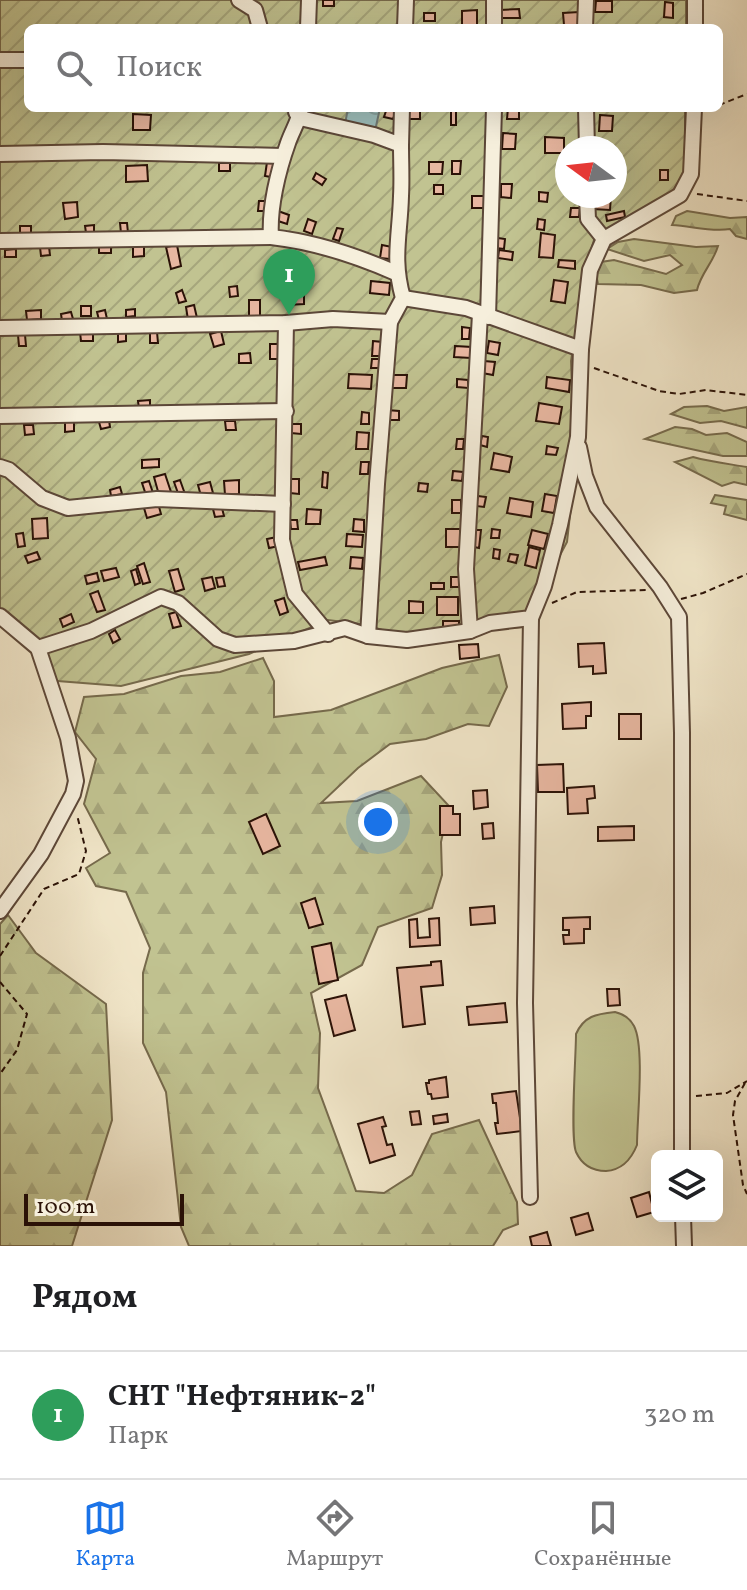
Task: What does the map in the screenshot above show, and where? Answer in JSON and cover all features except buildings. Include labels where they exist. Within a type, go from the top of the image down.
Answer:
[{"type":"street","points":[[239,0],[255,10],[259,24]]},
{"type":"street","points":[[308,24],[309,0]]},
{"type":"street","points":[[405,24],[406,0]]},
{"type":"street","points":[[494,0],[494,24]]},
{"type":"street","points":[[585,24],[586,0]]},
{"type":"street","points":[[695,0],[695,24]]},
{"type":"street","points":[[0,60],[24,60]]},
{"type":"street","points":[[271,237],[270,225],[283,156],[298,112]]},
{"type":"street","points":[[301,112],[401,145]]},
{"type":"street","points":[[368,636],[390,322],[403,298],[396,273],[402,112]]},
{"type":"street","points":[[470,631],[466,569],[484,316],[494,112]]},
{"type":"street","points":[[586,112],[587,136]]},
{"type":"street","points":[[530,1197],[525,1003],[531,618],[544,586],[556,541],[578,437],[581,357],[590,270],[604,239],[681,192],[691,174],[694,112]]},
{"type":"street","points":[[0,154],[103,152],[283,156]]},
{"type":"street","points":[[588,208],[588,219],[604,239]]},
{"type":"street","points":[[0,241],[271,237],[304,241],[349,253],[396,273]]},
{"type":"street","points":[[403,298],[466,308],[581,357]]},
{"type":"street","points":[[0,328],[286,323],[333,319],[390,322]]},
{"type":"street","points":[[286,323],[282,540],[295,594],[328,634]]},
{"type":"street","points":[[0,416],[286,411]]},
{"type":"street","points":[[578,437],[585,476],[597,507],[660,587],[679,617],[682,1150]]},
{"type":"street","points":[[0,467],[9,470],[42,498],[68,508],[157,499],[283,504]]},
{"type":"street","points":[[38,648],[91,631],[161,597],[178,603],[218,639],[235,645],[294,641],[345,628],[368,636],[407,640],[531,618]]},
{"type":"street","points":[[0,616],[38,648],[68,738],[76,781],[72,797],[41,854],[0,911]]},
{"type":"street","points":[[683,1222],[684,1246]]},
{"type":"path","points":[[723,103],[747,94]]},
{"type":"path","points":[[681,192],[747,201]]},
{"type":"path","points":[[581,357],[659,391],[679,394],[706,390],[747,395]]},
{"type":"path","points":[[670,602],[703,593],[746,574],[747,582]]},
{"type":"path","points":[[547,605],[577,592],[660,587]]},
{"type":"path","points":[[0,956],[44,889],[79,874],[86,851],[72,797]]},
{"type":"path","points":[[0,982],[27,1014],[17,1050],[0,1074]]},
{"type":"path","points":[[681,1096],[727,1093],[746,1082]]},
{"type":"path","points":[[746,1082],[735,1101],[733,1115],[747,1194]]},
{"type":"green space","points":[[0,0],[686,0],[686,24],[24,24],[24,112],[685,112],[685,174],[667,198],[595,237],[585,269],[571,361],[575,470],[567,542],[522,627],[397,635],[367,625],[328,620],[249,654],[121,686],[45,680],[32,648],[0,626]]},
{"type":"green space","points":[[687,211],[730,218],[747,217],[747,239],[736,236],[730,229],[672,225],[676,216]]},
{"type":"green space","points":[[634,239],[696,247],[718,246],[697,290],[674,293],[641,285],[598,284],[596,274],[601,262],[614,260],[666,274],[682,265],[670,255],[644,261],[607,249],[618,242]]},
{"type":"green space","points":[[707,406],[724,411],[747,407],[747,428],[721,421],[700,423],[671,414],[684,407]]},
{"type":"green space","points":[[675,427],[706,435],[727,433],[747,442],[747,456],[723,456],[645,439]]},
{"type":"green space","points":[[693,457],[747,467],[747,485],[734,482],[722,486],[675,462]]},
{"type":"green space","points":[[715,495],[747,500],[747,520],[724,514],[726,506],[711,503]]},
{"type":"green space","points":[[499,655],[507,687],[489,726],[468,724],[426,739],[390,744],[358,768],[321,803],[357,801],[421,776],[449,806],[441,842],[442,875],[432,908],[378,927],[362,965],[311,993],[320,1033],[318,1088],[356,1191],[384,1193],[412,1175],[432,1134],[479,1120],[517,1202],[518,1224],[503,1230],[493,1246],[189,1246],[181,1227],[166,1092],[143,1043],[143,973],[150,948],[126,892],[96,886],[86,868],[110,853],[84,804],[96,759],[75,732],[84,697],[124,694],[181,676],[220,672],[263,658],[274,681],[274,717],[331,710],[442,668]]},
{"type":"green space","points":[[8,915],[36,953],[106,1004],[112,1120],[72,1246],[0,1246],[0,924]]},
{"type":"green space","points":[[615,1012],[630,1021],[637,1036],[640,1066],[637,1145],[629,1160],[621,1166],[601,1171],[584,1164],[574,1144],[576,1034],[591,1017]]},
{"type":"water","points":[[347,112],[379,112],[375,131],[345,124]]},
{"type":"place","name":"СНТ \"Нефтяник-2\"","points":[[289,315]]}]
